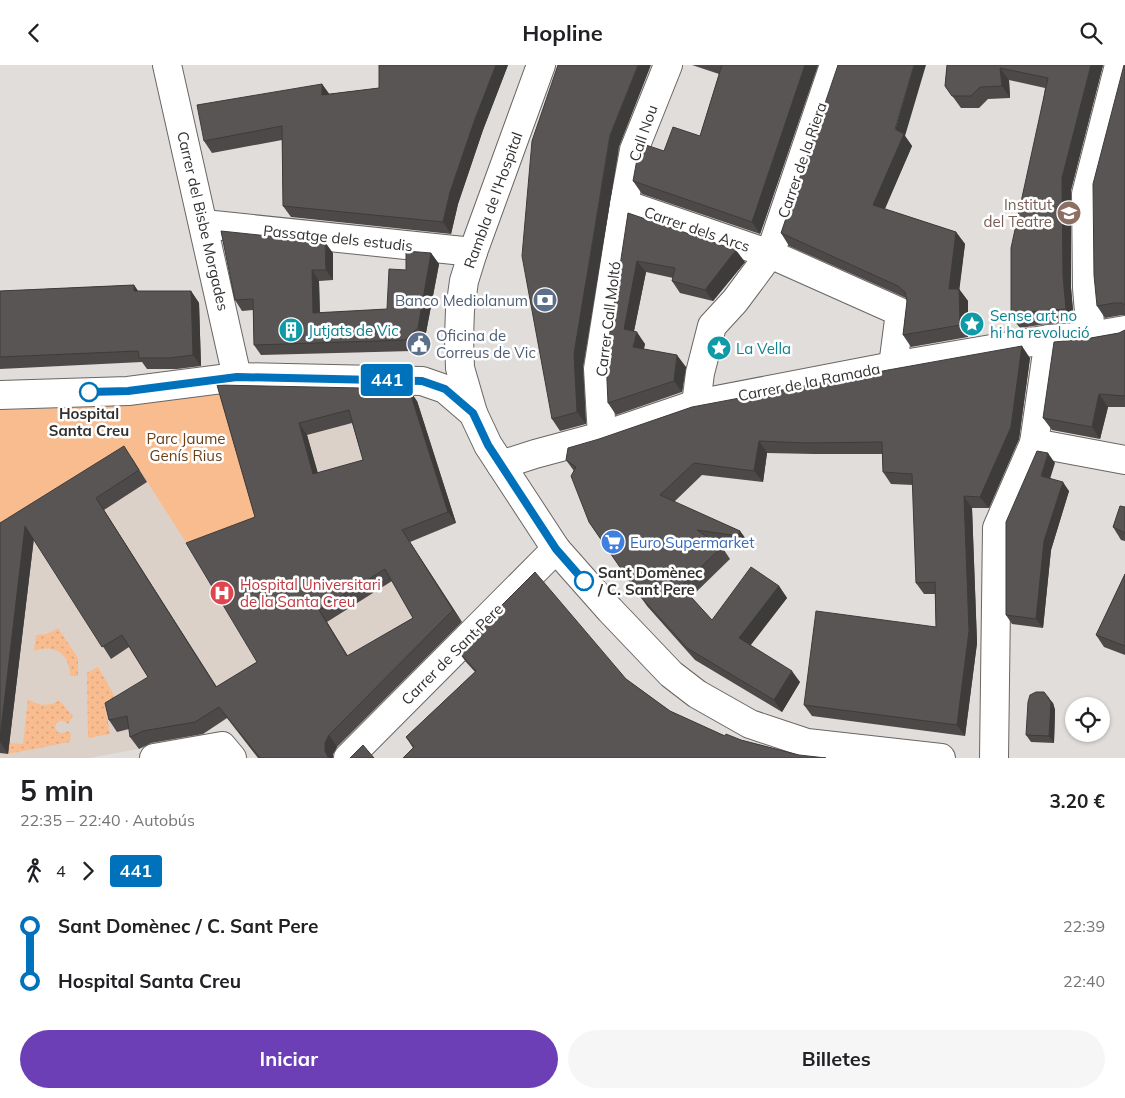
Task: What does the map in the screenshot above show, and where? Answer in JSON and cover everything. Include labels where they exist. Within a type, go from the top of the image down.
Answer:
[{"type":"street","name":"Carrer del Bisbe Morgades","points":[[168,65],[237,377]]},
{"type":"street","name":"Rambla de l'Hospital","points":[[541,65],[464,281],[460,310],[460,368],[473,413],[488,445],[556,549],[610,610],[671,674],[698,695],[750,724],[807,743],[941,758]]},
{"type":"street","name":"Call Nou","points":[[624,204],[634,150],[668,65]]},
{"type":"street","name":"Carrer de la Riera","points":[[696,404],[700,373],[712,326],[735,301],[770,254],[834,65]]},
{"type":"street","points":[[1092,336],[1087,288],[1086,194],[1120,65]]},
{"type":"street","name":"Carrer dels Arcs","points":[[624,204],[770,254],[900,312],[893,366]]},
{"type":"street","name":"Carrer Call Moltó","points":[[602,436],[598,369],[624,204]]},
{"type":"street","name":"Passatge dels estudis","points":[[204,224],[473,252]]},
{"type":"street","name":"Carrer de la Ramada","points":[[501,465],[534,453],[602,436],[696,404],[893,366],[1049,339],[1092,336],[1125,330]]},
{"type":"street","points":[[422,381],[441,364],[459,338]]},
{"type":"street","points":[[994,758],[997,528],[1034,443],[1049,339]]},
{"type":"street","name":"Rambla de l'Hospital","points":[[0,395],[128,391],[237,377],[422,381],[445,389],[473,413]]},
{"type":"street","points":[[1034,443],[1125,460]]},
{"type":"street","name":"Carrer de Sant Pere","points":[[363,753],[556,549]]},
{"type":"street","points":[[154,758],[222,746],[232,758]]},
{"type":"shaded area","name":"Hospital Universitari de la Santa Creu","points":[[225,397],[417,401],[456,523],[411,542],[468,632],[336,758],[258,758],[227,719],[196,738],[90,758],[0,758],[0,540],[132,458],[194,554]]},
{"type":"green space","name":"Parc Jaume Genís Rius","points":[[223,388],[263,529],[194,555],[132,458],[0,540],[0,410],[110,406]]},
{"type":"green space","points":[[58,628],[78,658],[78,676],[70,676],[67,662],[60,652],[48,648],[34,651],[36,635],[47,634]]},
{"type":"green space","points":[[98,667],[119,704],[106,711],[110,734],[88,738],[87,673]]},
{"type":"green space","points":[[28,699],[44,705],[55,703],[59,700],[73,716],[68,724],[63,721],[57,722],[55,728],[59,733],[67,731],[71,734],[70,742],[8,754],[9,743],[23,744]]},
{"type":"building","points":[[379,65],[496,65],[450,192],[443,222],[283,206],[282,126],[204,141],[197,105],[322,84],[322,95],[379,88]]},
{"type":"building","points":[[558,65],[638,65],[610,135],[574,354],[577,412],[552,419],[522,256],[532,141]]},
{"type":"building","points":[[722,65],[805,65],[752,222],[633,181],[640,143],[664,151],[673,127],[700,136]]},
{"type":"building","points":[[838,65],[914,65],[895,129],[904,134],[873,205],[956,232],[949,289],[959,289],[960,325],[903,335],[907,301],[905,292],[898,286],[781,233]]},
{"type":"building","points":[[947,65],[1091,65],[1062,178],[1063,276],[1066,309],[1038,311],[1011,316],[1011,248],[1048,78],[1000,68],[1002,86],[980,87],[971,96],[952,96],[945,86]]},
{"type":"building","points":[[1124,65],[1125,305],[1114,303],[1097,306],[1094,275],[1093,184]]},
{"type":"building","points":[[628,213],[736,250],[705,290],[672,281],[675,268],[637,261],[624,329],[637,332],[633,347],[677,355],[674,381],[608,403],[606,358]]},
{"type":"building","points":[[221,231],[325,242],[326,270],[312,270],[313,313],[387,309],[389,269],[406,270],[406,251],[431,253],[418,328],[405,340],[254,345],[253,299],[235,300]]},
{"type":"building","points":[[134,285],[134,291],[191,291],[193,355],[169,358],[139,358],[138,351],[0,357],[0,291]]},
{"type":"building","points":[[1125,330],[1125,396],[1099,394],[1092,427],[1043,418],[1054,342],[1085,339],[1119,333]]},
{"type":"building","points":[[1022,346],[1011,427],[980,497],[964,496],[969,631],[957,725],[804,705],[816,611],[936,627],[935,582],[916,583],[912,474],[883,472],[882,442],[806,443],[759,441],[754,471],[694,463],[660,495],[740,531],[738,536],[697,530],[722,547],[681,586],[712,620],[751,567],[779,586],[739,638],[792,671],[774,700],[687,648],[639,595],[589,522],[571,476],[576,467],[566,460],[568,448],[692,407]]},
{"type":"building","name":"Hospital Universitari de la Santa Creu","points":[[217,385],[409,389],[448,512],[402,530],[453,610],[329,735],[325,743],[325,751],[330,758],[260,758],[219,707],[195,722],[143,731],[130,737],[127,716],[109,720],[105,703],[148,677],[122,635],[102,647],[25,526],[0,738],[0,523],[124,446],[139,470],[96,498],[216,687],[257,662],[186,543],[255,517]],"holes":[[[349,410],[363,460],[313,474],[299,423]],[[385,569],[413,618],[347,656],[319,610]]]},
{"type":"building","points":[[1037,451],[1048,453],[1041,476],[1063,482],[1044,541],[1036,619],[1006,615],[1006,522]]},
{"type":"building","points":[[1120,506],[1125,507],[1125,533],[1113,527]]},
{"type":"building","points":[[535,572],[626,679],[670,711],[725,736],[726,734],[741,740],[799,755],[826,758],[403,758],[414,747],[406,737],[476,671],[457,650]]},
{"type":"building","points":[[1125,574],[1125,646],[1096,635]]},
{"type":"building","points":[[1036,692],[1044,692],[1051,703],[1049,736],[1026,735],[1028,702],[1030,695]]},
{"type":"building","points":[[363,745],[374,758],[350,758]]},
{"type":"bus line","name":"441","points":[[89,392],[128,391],[237,377],[422,381],[445,389],[473,413],[488,445],[556,549],[584,581]]},
{"type":"place","name":"Institut del Teatre","points":[[1069,213]]},
{"type":"place","name":"Banco Mediolanum","points":[[545,300]]},
{"type":"place","name":"Sense art no hi ha revolució","points":[[972,324]]},
{"type":"place","name":"Jutjats de Vic","points":[[291,330]]},
{"type":"place","name":"Oficina de Correus de Vic","points":[[419,344]]},
{"type":"place","name":"La Vella","points":[[719,348]]},
{"type":"place","name":"Hospital Santa Creu","points":[[89,392]]},
{"type":"place","name":"Euro Supermarket","points":[[613,542]]},
{"type":"place","name":"Sant Domènec / C. Sant Pere","points":[[584,581]]},
{"type":"place","name":"Hospital Universitari de la Santa Creu","points":[[222,593]]}]
